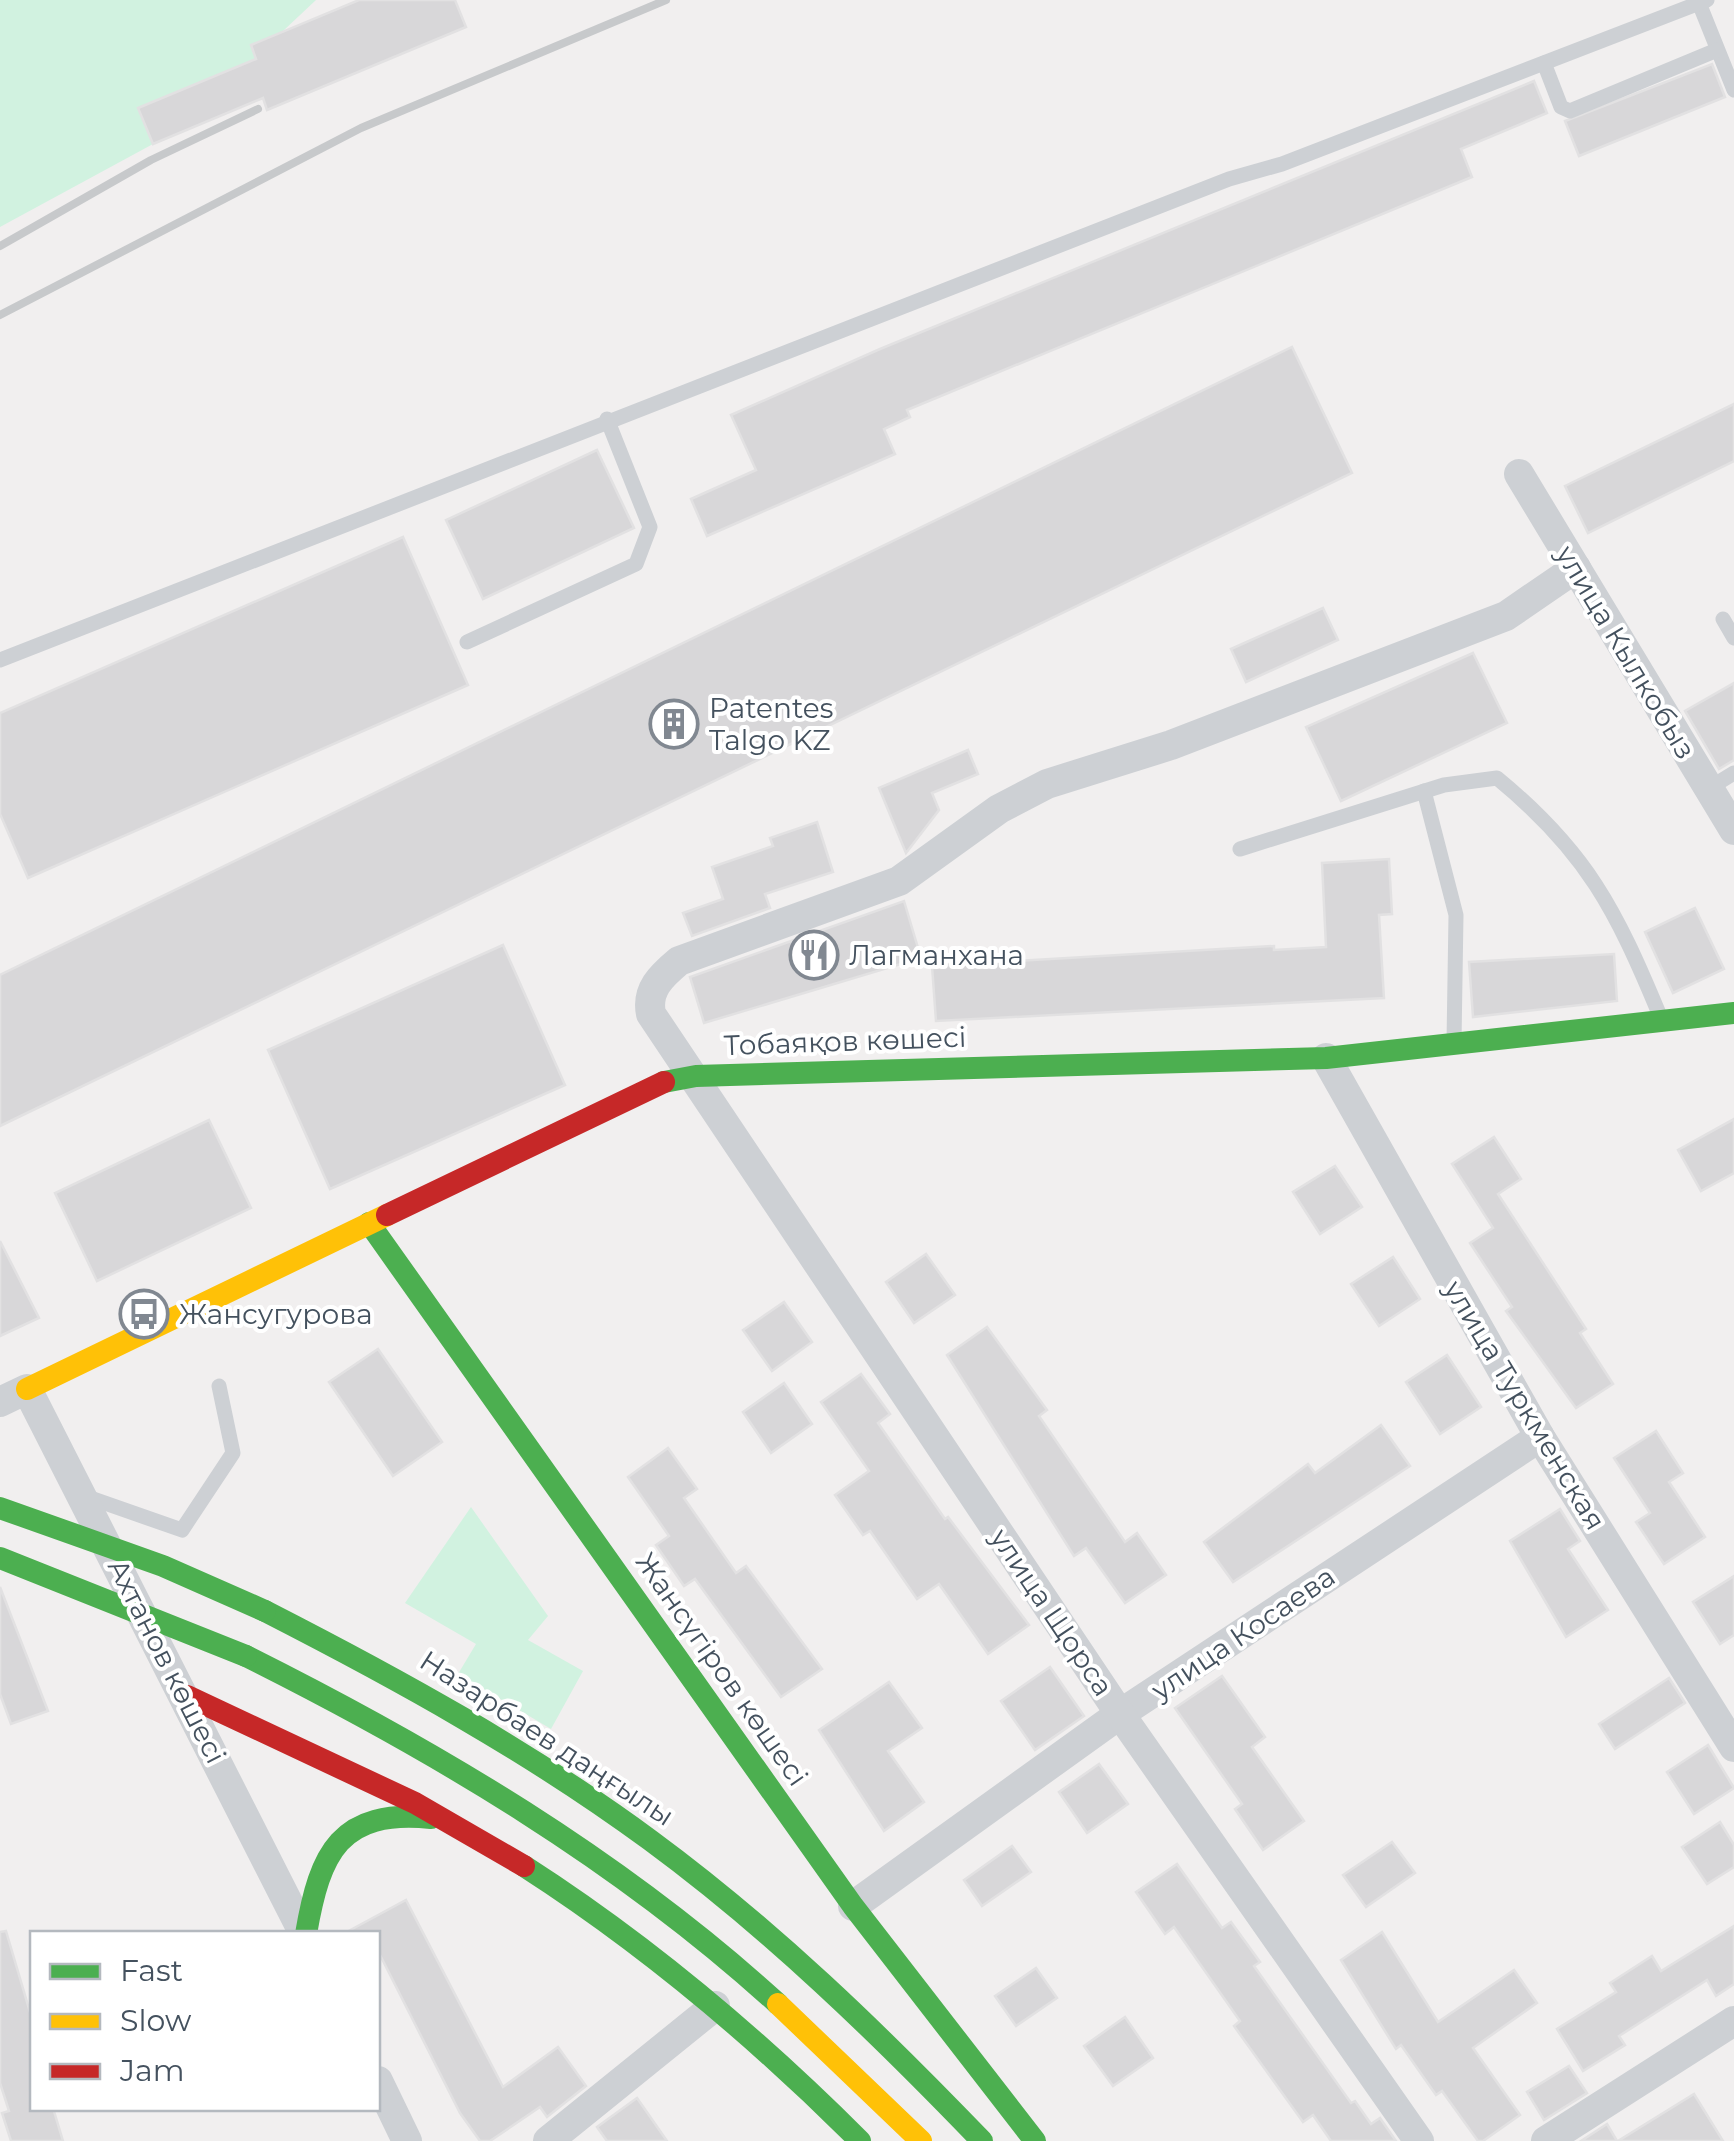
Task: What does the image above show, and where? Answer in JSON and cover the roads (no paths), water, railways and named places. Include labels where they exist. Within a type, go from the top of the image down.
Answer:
[{"type":"street","name":"улица Кылкобыз","points":[[1520,474],[1576,568],[1721,781],[1734,830]]},
{"type":"street","name":"улица Щорса","points":[[1420,2141],[1120,1714],[651,1014],[648,1000],[665,972],[679,961],[899,881],[999,808],[1046,784],[1170,745],[1506,616],[1576,568]]},
{"type":"street","name":"Тобаяқов көшесі","points":[[14,1396],[663,1082],[696,1076],[1326,1058],[1663,1024],[1734,1013]]},
{"type":"street","name":"улица Туркменская","points":[[1326,1058],[1540,1437],[1734,1747]]},
{"type":"street","name":"Жансүгіров көшесі","points":[[369,1223],[853,1906],[1035,2141]]},
{"type":"street","name":"Ахтанов көшесі","points":[[14,1396],[82,1495],[304,1931]]},
{"type":"street","name":"улица Косаева","points":[[853,1906],[1120,1714],[1540,1437]]},
{"type":"street","name":"Назарбаев даңғылы","points":[[0,1508],[163,1566],[363,1659],[492,1732],[604,1804],[700,1874],[830,1985],[982,2141]]},
{"type":"street","points":[[0,1558],[246,1656],[414,1740],[605,1862],[781,2002],[920,2141]]},
{"type":"street","points":[[186,1696],[444,1819],[528,1868],[633,1941],[714,2006],[808,2088],[860,2141]]},
{"type":"street","points":[[306,1931],[312,1896],[332,1846],[385,1815],[444,1819]]},
{"type":"street","points":[[564,2137],[714,2006]]},
{"type":"street","points":[[1546,2141],[1734,2021]]},
{"type":"street","points":[[380,2085],[407,2141]]},
{"type":"lane","points":[[0,660],[607,419],[1229,179],[1282,164],[1703,2],[1734,90]]},
{"type":"lane","points":[[1544,63],[1561,107],[1570,110],[1718,50]]},
{"type":"lane","points":[[467,642],[636,564],[650,527],[607,419]]},
{"type":"lane","points":[[1723,619],[1734,638]]},
{"type":"lane","points":[[1240,849],[1424,792],[1496,778],[1548,820],[1596,881],[1631,947],[1663,1024]]},
{"type":"lane","points":[[1424,792],[1456,915],[1454,1046]]},
{"type":"lane","points":[[82,1495],[182,1530],[233,1453],[219,1386]]},
{"type":"railway","points":[[0,315],[361,128],[666,0]]},
{"type":"railway","points":[[0,246],[151,160],[258,109]]},
{"type":"place","name":"Patentes Talgo KZ","points":[[674,724]]},
{"type":"place","name":"Лагманхана","points":[[814,955]]},
{"type":"place","name":"Жансугурова","points":[[144,1314]]}]
